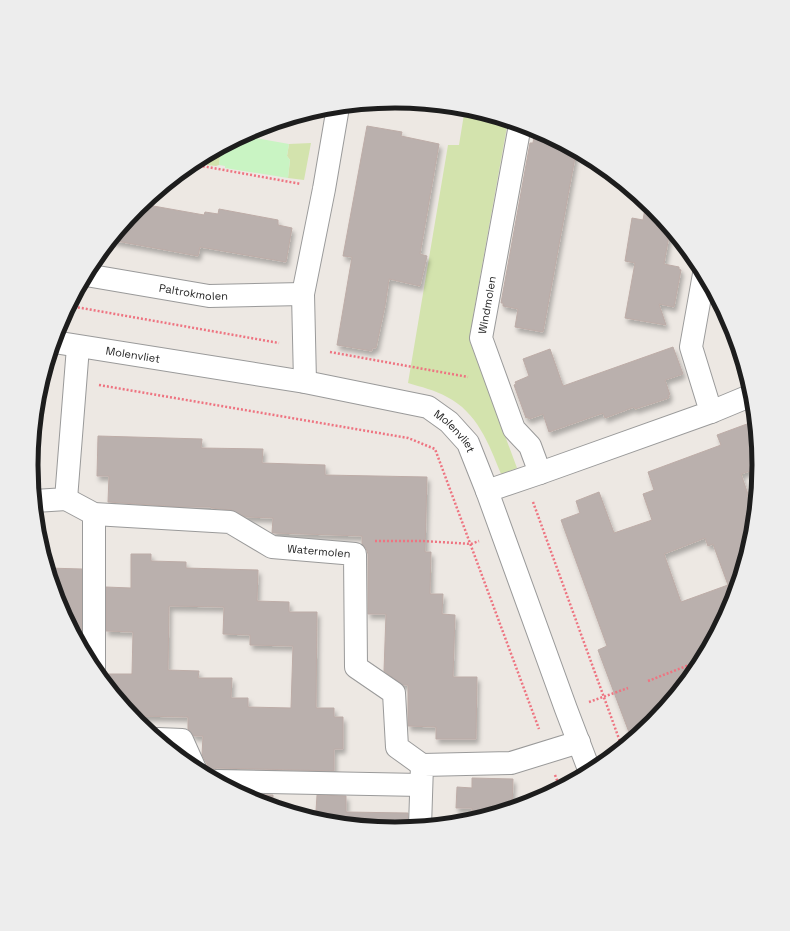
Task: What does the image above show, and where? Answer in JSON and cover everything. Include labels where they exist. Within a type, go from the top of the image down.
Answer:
[{"type":"street","points":[[305,382],[303,294],[324,189],[337,113]]},
{"type":"street","name":"Windmolen","points":[[519,131],[481,338],[514,429],[530,446],[532,476]]},
{"type":"street","name":"Paltrokmolen","points":[[93,276],[209,296],[303,294]]},
{"type":"street","points":[[702,284],[690,347],[711,412]]},
{"type":"street","name":"Molenvliet","points":[[60,343],[305,382],[428,407],[449,422],[468,443],[588,765]]},
{"type":"street","points":[[40,501],[66,499],[78,347]]},
{"type":"street","points":[[487,491],[711,412],[745,398]]},
{"type":"street","name":"Watermolen","points":[[66,499],[94,514],[230,522],[272,547],[355,554],[356,667],[394,692],[397,747],[421,775]]},
{"type":"street","points":[[94,514],[94,657]]},
{"type":"street","points":[[166,739],[182,740],[190,757]]},
{"type":"street","points":[[227,781],[421,775],[511,763],[579,742]]},
{"type":"street","points":[[420,822],[421,775]]},
{"type":"path","points":[[202,166],[324,189]]},
{"type":"path","points":[[49,376],[408,438],[435,449],[558,783]]},
{"type":"path","points":[[532,476],[620,742]]},
{"type":"path","points":[[355,554],[370,541],[423,541],[470,544],[502,533]]},
{"type":"path","points":[[648,681],[692,664]]},
{"type":"path","points":[[566,709],[628,688]]},
{"type":"green space","points":[[464,115],[507,126],[473,316],[470,342],[517,468],[501,474],[487,440],[474,420],[466,411],[457,403],[442,395],[408,383],[448,145],[459,145]]},
{"type":"green space","points":[[254,138],[289,144],[287,156],[290,160],[288,178],[225,168],[225,166],[219,165],[220,154]]},
{"type":"green space","points":[[311,143],[304,180],[288,178],[290,160],[287,156],[289,144]]},
{"type":"green space","points":[[220,154],[219,165],[207,165],[208,162]]},
{"type":"building","points":[[367,126],[402,132],[401,136],[439,144],[420,254],[427,256],[420,286],[389,279],[376,348],[372,348],[372,351],[337,345],[352,257],[343,256]]},
{"type":"building","points":[[534,137],[575,157],[543,332],[515,327],[518,309],[503,306],[503,303],[501,303],[530,143],[533,143]]},
{"type":"building","points":[[151,206],[204,215],[205,212],[218,214],[219,209],[278,220],[278,225],[292,228],[286,262],[200,247],[198,256],[118,241]]},
{"type":"building","points":[[645,211],[669,237],[664,264],[679,267],[681,270],[674,307],[659,304],[666,325],[625,318],[635,263],[625,261],[632,218],[643,220]]},
{"type":"building","points":[[673,347],[683,374],[665,380],[670,395],[668,395],[669,398],[635,409],[634,407],[605,418],[603,413],[549,432],[543,414],[529,419],[528,417],[526,418],[514,385],[516,384],[515,382],[529,376],[523,359],[550,349],[563,386]]},
{"type":"building","points":[[749,423],[752,470],[741,474],[750,500],[740,558],[725,602],[692,664],[663,701],[630,734],[598,650],[607,646],[561,520],[580,513],[576,501],[599,492],[614,533],[652,520],[643,494],[654,490],[648,472],[721,445],[717,435]],"holes":[[[705,538],[708,546],[713,544],[728,585],[681,602],[664,554]]]},
{"type":"building","points":[[98,436],[202,439],[201,448],[263,449],[262,463],[325,465],[325,475],[427,477],[425,552],[431,552],[430,594],[443,594],[442,614],[455,615],[453,677],[477,677],[476,739],[436,739],[436,727],[408,726],[408,685],[403,685],[384,671],[386,614],[368,614],[368,554],[366,548],[362,544],[362,536],[272,533],[273,518],[246,517],[231,510],[211,507],[181,507],[108,502],[109,476],[97,476]]},
{"type":"building","points":[[131,554],[151,554],[151,561],[186,562],[186,568],[258,570],[257,601],[289,602],[289,612],[317,612],[316,708],[334,708],[334,717],[343,717],[343,749],[334,749],[334,771],[217,768],[210,771],[207,769],[207,764],[202,755],[203,736],[194,736],[188,729],[188,717],[141,716],[105,674],[132,674],[133,632],[106,631],[106,587],[131,588]],"holes":[[[169,606],[224,607],[223,634],[250,635],[250,645],[293,646],[291,708],[248,707],[248,698],[231,698],[232,678],[198,678],[199,671],[168,670]]]},
{"type":"building","points":[[53,568],[82,569],[82,631],[79,631],[65,602]]},
{"type":"building","points":[[472,778],[513,779],[512,803],[472,814],[472,808],[456,808],[457,787],[472,788]]},
{"type":"building","points":[[257,794],[273,795],[273,801]]},
{"type":"building","points":[[317,795],[346,796],[346,812],[408,813],[408,822],[372,822],[325,816],[307,811],[316,811]]}]
